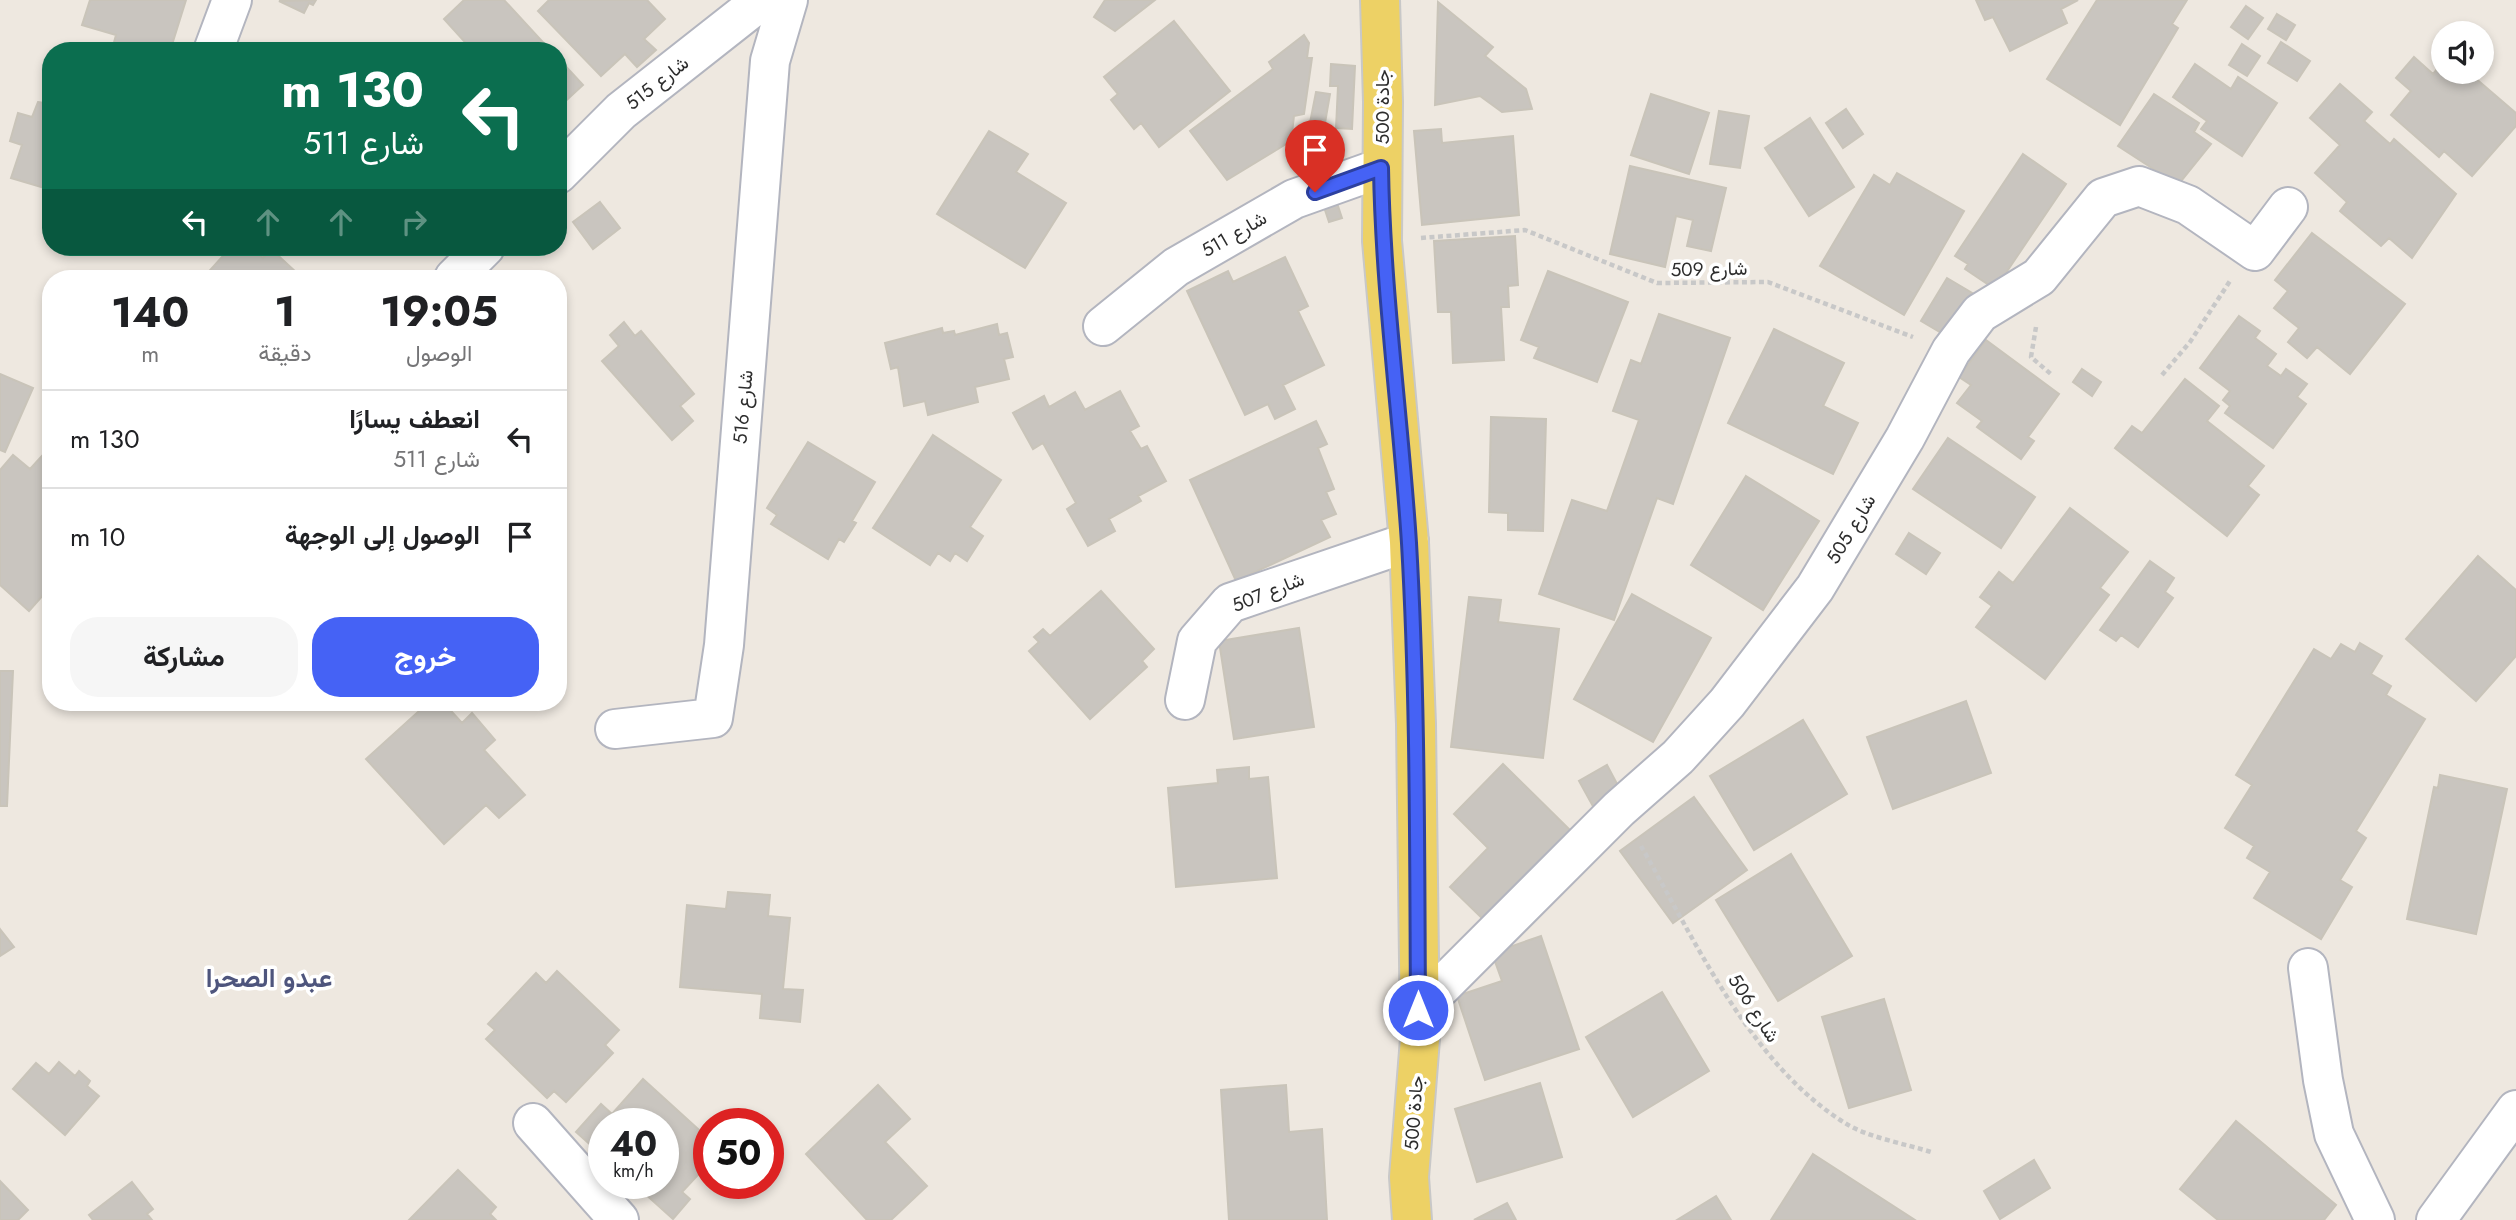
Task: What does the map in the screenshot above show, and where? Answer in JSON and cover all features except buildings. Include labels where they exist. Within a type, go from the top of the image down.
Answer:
[{"type":"main road","name":"جادة 500","points":[[1380,0],[1383,102],[1382,241],[1409,542],[1416,724],[1420,1039],[1409,1177],[1412,1220]]},
{"type":"street","points":[[216,42],[232,0]]},
{"type":"street","name":"شارع 515","points":[[567,165],[621,111],[762,0]]},
{"type":"street","name":"شارع 516","points":[[615,729],[713,718],[724,645],[770,61],[788,0]]},
{"type":"street","name":"شارع 511","points":[[1102,326],[1176,267],[1293,199],[1381,168]]},
{"type":"street","name":"شارع 505","points":[[1418,1010],[1619,808],[1678,757],[1727,703],[1815,587],[1905,438],[1951,351],[1980,313],[2039,277],[2103,198],[2139,186],[2188,205],[2255,251]]},
{"type":"street","points":[[2255,251],[2288,207]]},
{"type":"street","points":[[462,270],[476,256]]},
{"type":"street","name":"شارع 507","points":[[1185,701],[1198,641],[1230,603],[1409,542]]},
{"type":"street","points":[[2308,968],[2323,1080],[2334,1134],[2375,1220]]},
{"type":"street","points":[[2436,1220],[2516,1110]]},
{"type":"street","points":[[533,1123],[620,1220]]},
{"type":"path","name":"شارع 509","points":[[1382,241],[1525,230],[1657,284],[1768,282],[1951,351]]},
{"type":"path","points":[[2162,375],[2255,251]]},
{"type":"path","name":"شارع 506","points":[[1619,808],[1710,966],[1775,1066],[1846,1125],[1931,1152]]},
{"type":"district","name":"عبدو الصحرا","points":[[269,978]]},
{"type":"route","points":[[1315,192],[1381,168],[1382,241],[1409,542],[1416,724],[1418,1010]]}]
